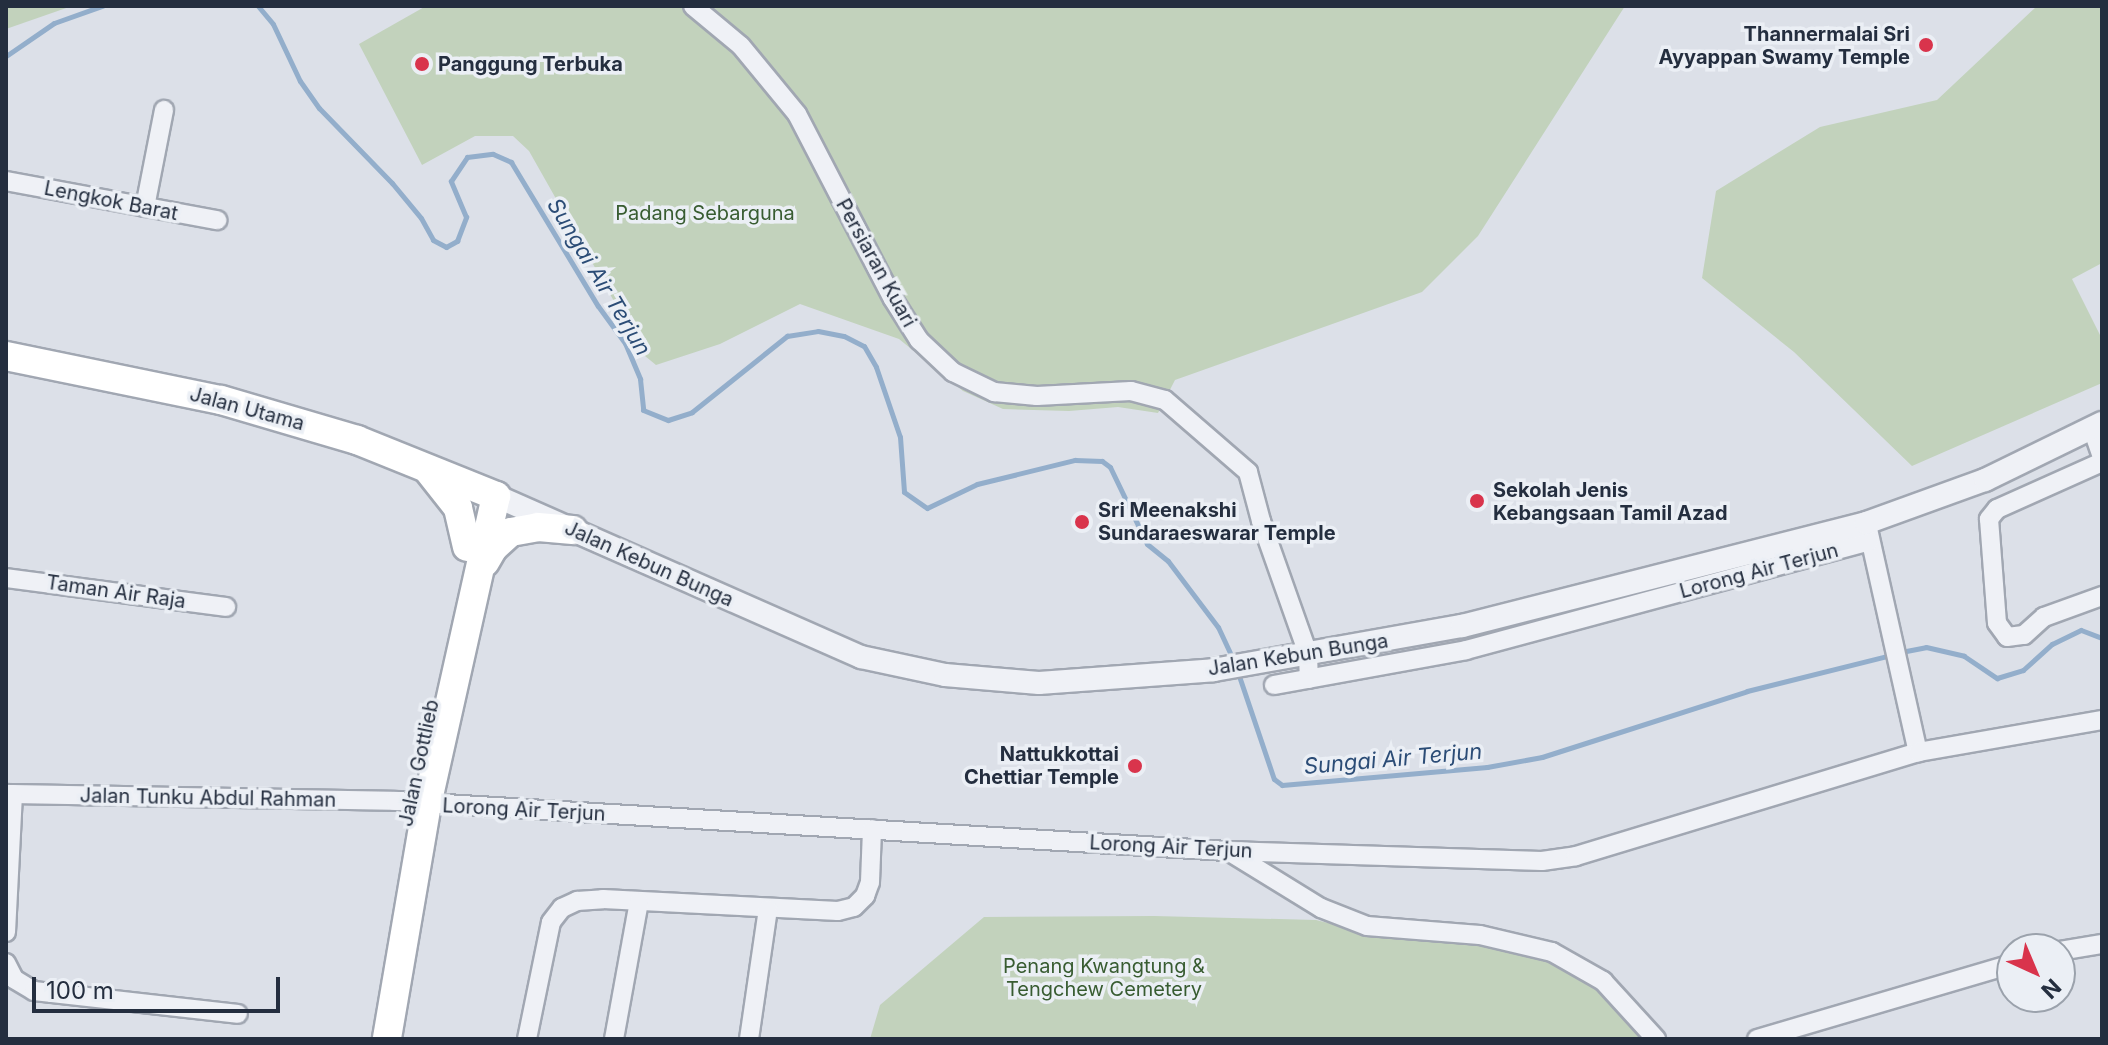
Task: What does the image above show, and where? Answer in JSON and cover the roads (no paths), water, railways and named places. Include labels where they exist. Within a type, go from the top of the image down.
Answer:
[{"type":"main road","name":"Jalan Utama","points":[[6,356],[221,400],[357,440],[488,493]]},
{"type":"main road","points":[[428,469],[458,508],[467,547]]},
{"type":"main road","name":"Jalan Gottlieb","points":[[367,1039],[418,803],[467,547],[488,493]]},
{"type":"main road","name":"Jalan Gottlieb","points":[[387,1039],[418,803],[478,576],[488,493]]},
{"type":"main road","points":[[478,576],[493,548],[511,532],[538,527],[573,530]]},
{"type":"street","name":"Persiaran Kuari","points":[[693,6],[741,46],[797,114],[893,299],[919,340],[953,372],[994,392],[1037,396],[1131,391],[1165,400],[1248,472],[1261,521],[1308,654],[1309,679]]},
{"type":"street","points":[[145,207],[164,110]]},
{"type":"street","name":"Lengkok Barat","points":[[6,181],[217,220]]},
{"type":"street","name":"Jalan Kebun Bunga","points":[[488,493],[861,657],[945,675],[1039,683],[1214,670],[1462,626],[1868,532],[2097,426]]},
{"type":"street","points":[[2095,598],[2044,617],[2024,635],[2007,637],[1997,623],[1990,513],[2102,459],[2097,426]]},
{"type":"street","points":[[1868,532],[1918,752]]},
{"type":"street","name":"Lorong Air Terjun","points":[[1274,685],[1466,650],[1868,532]]},
{"type":"street","name":"Taman Air Raja","points":[[6,578],[226,607]]},
{"type":"street","name":"Lorong Air Terjun","points":[[418,803],[1227,851],[1542,861],[1576,856],[1918,752],[2102,720]]},
{"type":"street","points":[[6,932],[10,794]]},
{"type":"street","name":"Jalan Tunku Abdul Rahman","points":[[10,794],[418,803]]},
{"type":"street","points":[[527,1039],[551,922],[562,908],[590,900],[838,911],[854,907],[865,896],[870,882],[872,829]]},
{"type":"street","points":[[1227,851],[1321,908],[1367,926],[1480,935],[1552,952],[1603,981],[1656,1039]]},
{"type":"street","points":[[614,1039],[639,902]]},
{"type":"street","points":[[749,1039],[768,909]]},
{"type":"street","points":[[2076,948],[2102,944]]},
{"type":"street","points":[[6,963],[14,979],[34,991],[238,1014]]},
{"type":"street","points":[[1757,1039],[1996,969]]},
{"type":"waterway","name":"Sungai Air Terjun","points":[[6,56],[54,23],[102,6]]},
{"type":"waterway","name":"Sungai Air Terjun","points":[[258,6],[273,24],[300,81],[319,108],[392,183],[421,218],[433,240],[446,247],[457,241],[466,217],[451,181],[467,157],[493,154],[511,162],[598,306],[625,343],[640,379],[643,410],[668,420],[692,412],[787,336],[818,331],[844,336],[864,346],[876,367],[900,437],[904,492],[927,508],[977,484],[1075,460],[1102,461],[1110,467],[1147,544],[1168,561],[1218,627],[1234,661]]},
{"type":"waterway","name":"Sungai Air Terjun","points":[[1901,652],[1926,647],[1964,656],[1997,678],[2023,670],[2052,644],[2081,630],[2102,638]]},
{"type":"waterway","name":"Sungai Air Terjun","points":[[1237,670],[1274,779],[1282,785],[1487,767],[1542,757],[1747,691],[1891,655]]},
{"type":"place","name":"Thannermalai Sri Ayyappan Swamy Temple","points":[[1926,45]]},
{"type":"place","name":"Panggung Terbuka","points":[[422,64]]},
{"type":"place","name":"Sekolah Jenis Kebangsaan Tamil Azad","points":[[1477,501]]},
{"type":"place","name":"Sri Meenakshi Sundaraeswarar Temple","points":[[1082,522]]},
{"type":"place","name":"Nattukkottai Chettiar Temple","points":[[1135,766]]},
{"type":"park label","name":"Padang Sebarguna","points":[[705,213]]},
{"type":"park label","name":"Penang Kwangtung & Tengchew Cemetery","points":[[1104,978]]}]
